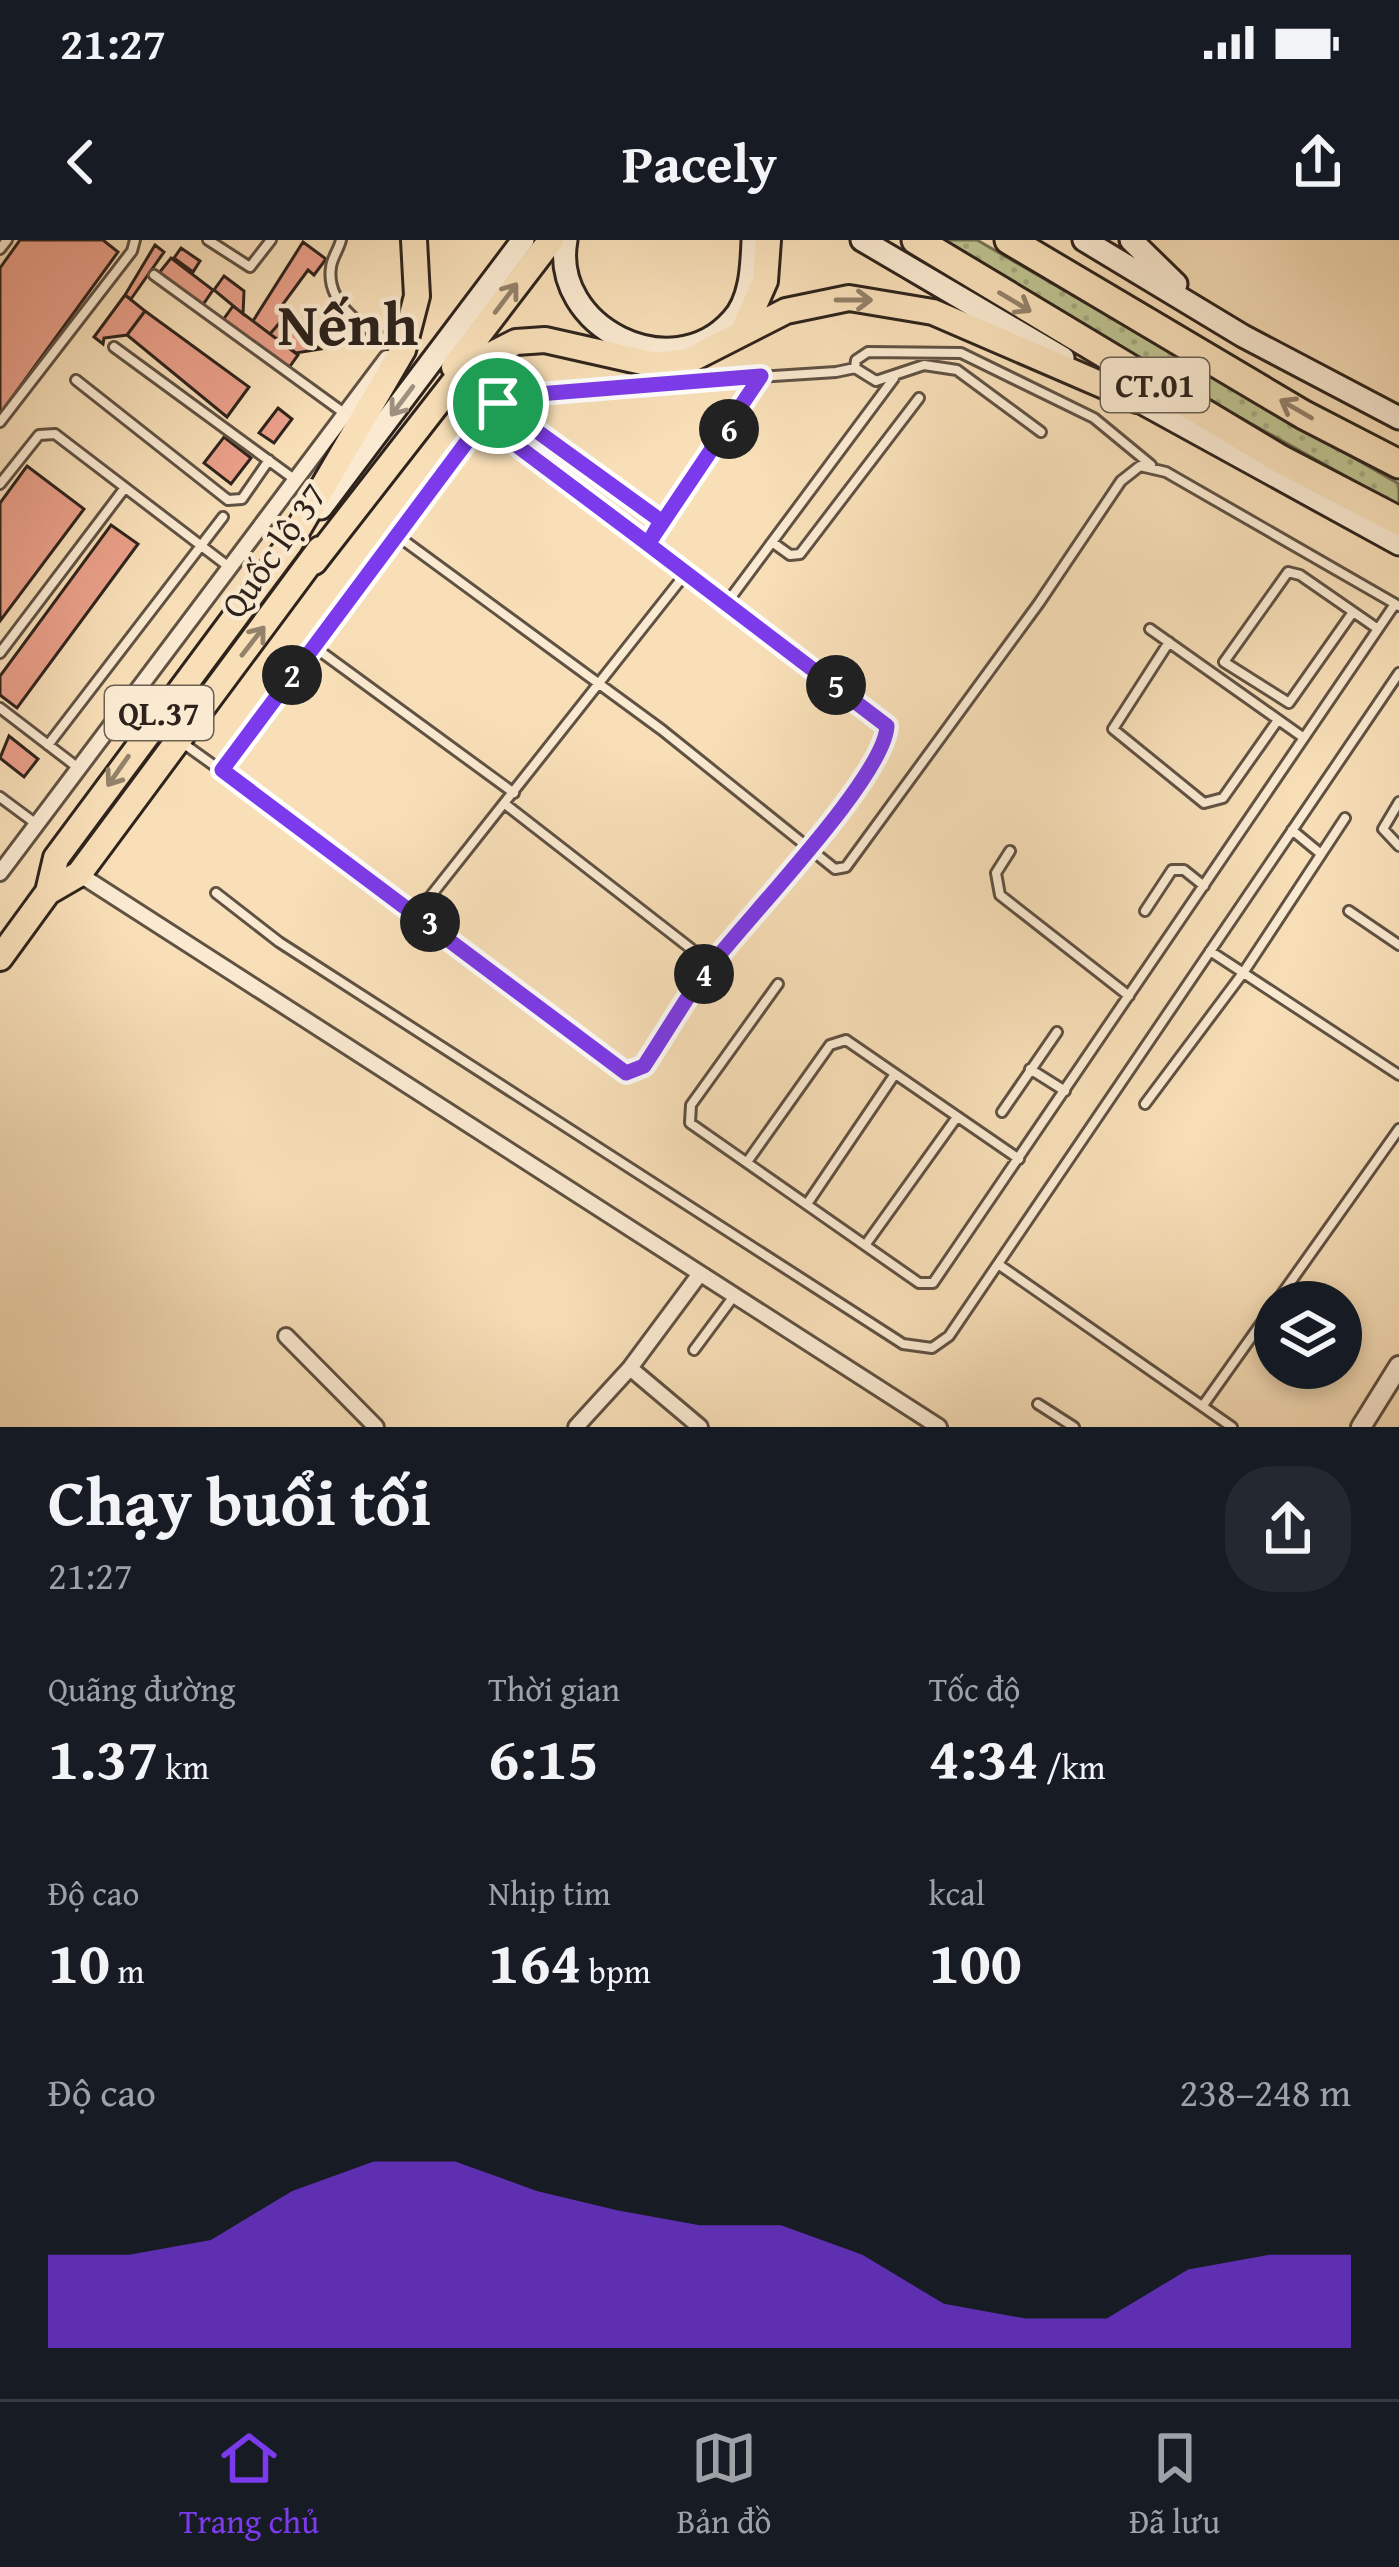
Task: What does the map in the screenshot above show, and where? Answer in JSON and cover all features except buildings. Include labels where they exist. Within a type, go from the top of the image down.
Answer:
[{"type":"highway","name":"Quốc lộ 37","points":[[0,958],[48,892],[56,858],[153,721],[290,544],[403,350],[419,263],[414,240]]},
{"type":"highway","name":"Quốc lộ 37","points":[[48,892],[79,874],[314,562],[330,529],[551,240]]},
{"type":"highway","points":[[742,331],[765,280],[768,240]]},
{"type":"highway","name":"CT.01","points":[[916,240],[1280,459],[1399,521]]},
{"type":"highway","name":"CT.01","points":[[1009,240],[1304,415],[1399,464]]},
{"type":"highway","points":[[314,562],[451,385],[488,352],[516,342],[545,340],[656,365],[688,361],[742,331],[814,303],[849,298],[888,302],[988,333],[1137,400]]},
{"type":"highway","points":[[56,858],[79,874]]},
{"type":"main road","points":[[290,544],[523,240]]},
{"type":"main road","points":[[566,240],[570,286],[584,314],[607,332],[656,350],[684,348],[734,319],[751,273],[753,240]]},
{"type":"main road","points":[[862,240],[1137,400],[1399,544]]},
{"type":"main road","points":[[1084,240],[1399,418]]},
{"type":"main road","points":[[1131,240],[1178,286],[1286,358]]},
{"type":"street","points":[[0,873],[410,323]]},
{"type":"street","points":[[79,874],[939,1427]]},
{"type":"street","points":[[577,1426],[630,1368],[699,1275]]},
{"type":"street","points":[[286,1336],[376,1427]]},
{"type":"street","points":[[1361,1427],[1399,1366]]},
{"type":"street","points":[[630,1368],[700,1427]]},
{"type":"lane","points":[[0,249],[7,240]]},
{"type":"lane","points":[[0,422],[132,251],[134,240]]},
{"type":"lane","points":[[208,240],[250,267],[271,240]]},
{"type":"lane","points":[[341,240],[331,266],[337,295],[358,323],[396,346]]},
{"type":"lane","points":[[154,275],[345,414]]},
{"type":"lane","points":[[114,346],[296,480]]},
{"type":"lane","points":[[778,984],[691,1106],[690,1123],[919,1283],[933,1283],[1397,605],[1150,465],[1094,418],[961,353],[868,352],[856,360],[855,368]]},
{"type":"lane","points":[[498,403],[566,391],[855,368],[876,381],[924,365],[957,370],[1040,432]]},
{"type":"lane","points":[[648,544],[736,421],[761,376]]},
{"type":"lane","points":[[726,604],[894,378]]},
{"type":"lane","points":[[76,380],[228,500],[242,500],[269,460]]},
{"type":"lane","points":[[451,385],[498,403],[661,521]]},
{"type":"lane","points":[[127,704],[418,912],[626,1073],[644,1066],[712,965],[886,741],[887,726],[483,420],[451,385]]},
{"type":"lane","points":[[772,542],[790,555],[800,554],[919,398]]},
{"type":"lane","points":[[222,770],[483,420]]},
{"type":"lane","points":[[0,484],[46,432],[230,567]]},
{"type":"lane","points":[[395,534],[602,685],[835,869],[846,867],[1121,481],[1130,471],[1150,465]]},
{"type":"lane","points":[[0,653],[124,489]]},
{"type":"lane","points":[[47,745],[223,518]]},
{"type":"lane","points":[[1353,612],[1289,703],[1224,662],[1288,572],[1353,612],[1378,629]]},
{"type":"lane","points":[[418,912],[686,573]]},
{"type":"lane","points":[[1150,629],[1304,738]]},
{"type":"lane","points":[[1169,642],[1113,729],[1204,803],[1223,798],[1278,720]]},
{"type":"lane","points":[[313,646],[514,793]]},
{"type":"lane","points":[[216,893],[279,942],[903,1344],[932,1348],[949,1336],[1399,673]]},
{"type":"lane","points":[[0,708],[78,768]]},
{"type":"lane","points":[[0,797],[36,824]]},
{"type":"lane","points":[[1399,802],[1383,829],[1399,846]]},
{"type":"lane","points":[[505,804],[712,965]]},
{"type":"lane","points":[[1145,1104],[1243,973],[1345,818]]},
{"type":"lane","points":[[1292,830],[1321,854]]},
{"type":"lane","points":[[1010,851],[996,873],[1007,903],[1129,995]]},
{"type":"lane","points":[[1145,911],[1172,870],[1184,870],[1204,886]]},
{"type":"lane","points":[[1349,910],[1399,945]]},
{"type":"lane","points":[[1210,951],[1399,1076]]},
{"type":"lane","points":[[1002,1112],[1058,1033]]},
{"type":"lane","points":[[747,1162],[830,1045],[846,1040],[1018,1159]]},
{"type":"lane","points":[[1030,1069],[1065,1091]]},
{"type":"lane","points":[[807,1204],[895,1074]]},
{"type":"lane","points":[[866,1244],[957,1117]]},
{"type":"lane","points":[[1204,1404],[1399,1129]]},
{"type":"lane","points":[[998,1264],[1232,1427]]},
{"type":"lane","points":[[694,1350],[734,1295]]},
{"type":"lane","points":[[1038,1404],[1074,1427]]},
{"type":"green space","points":[[941,240],[977,240],[1399,484],[1399,506],[1148,366]]},
{"type":"district","name":"Nếnh","points":[[348,324]]},
{"type":"route","points":[[498,403],[526,395],[761,376],[736,421],[648,544],[875,712],[887,726],[886,741],[842,806],[701,978],[644,1066],[634,1073],[626,1073],[418,912],[222,770],[483,420],[648,544],[661,521],[498,403]]}]
